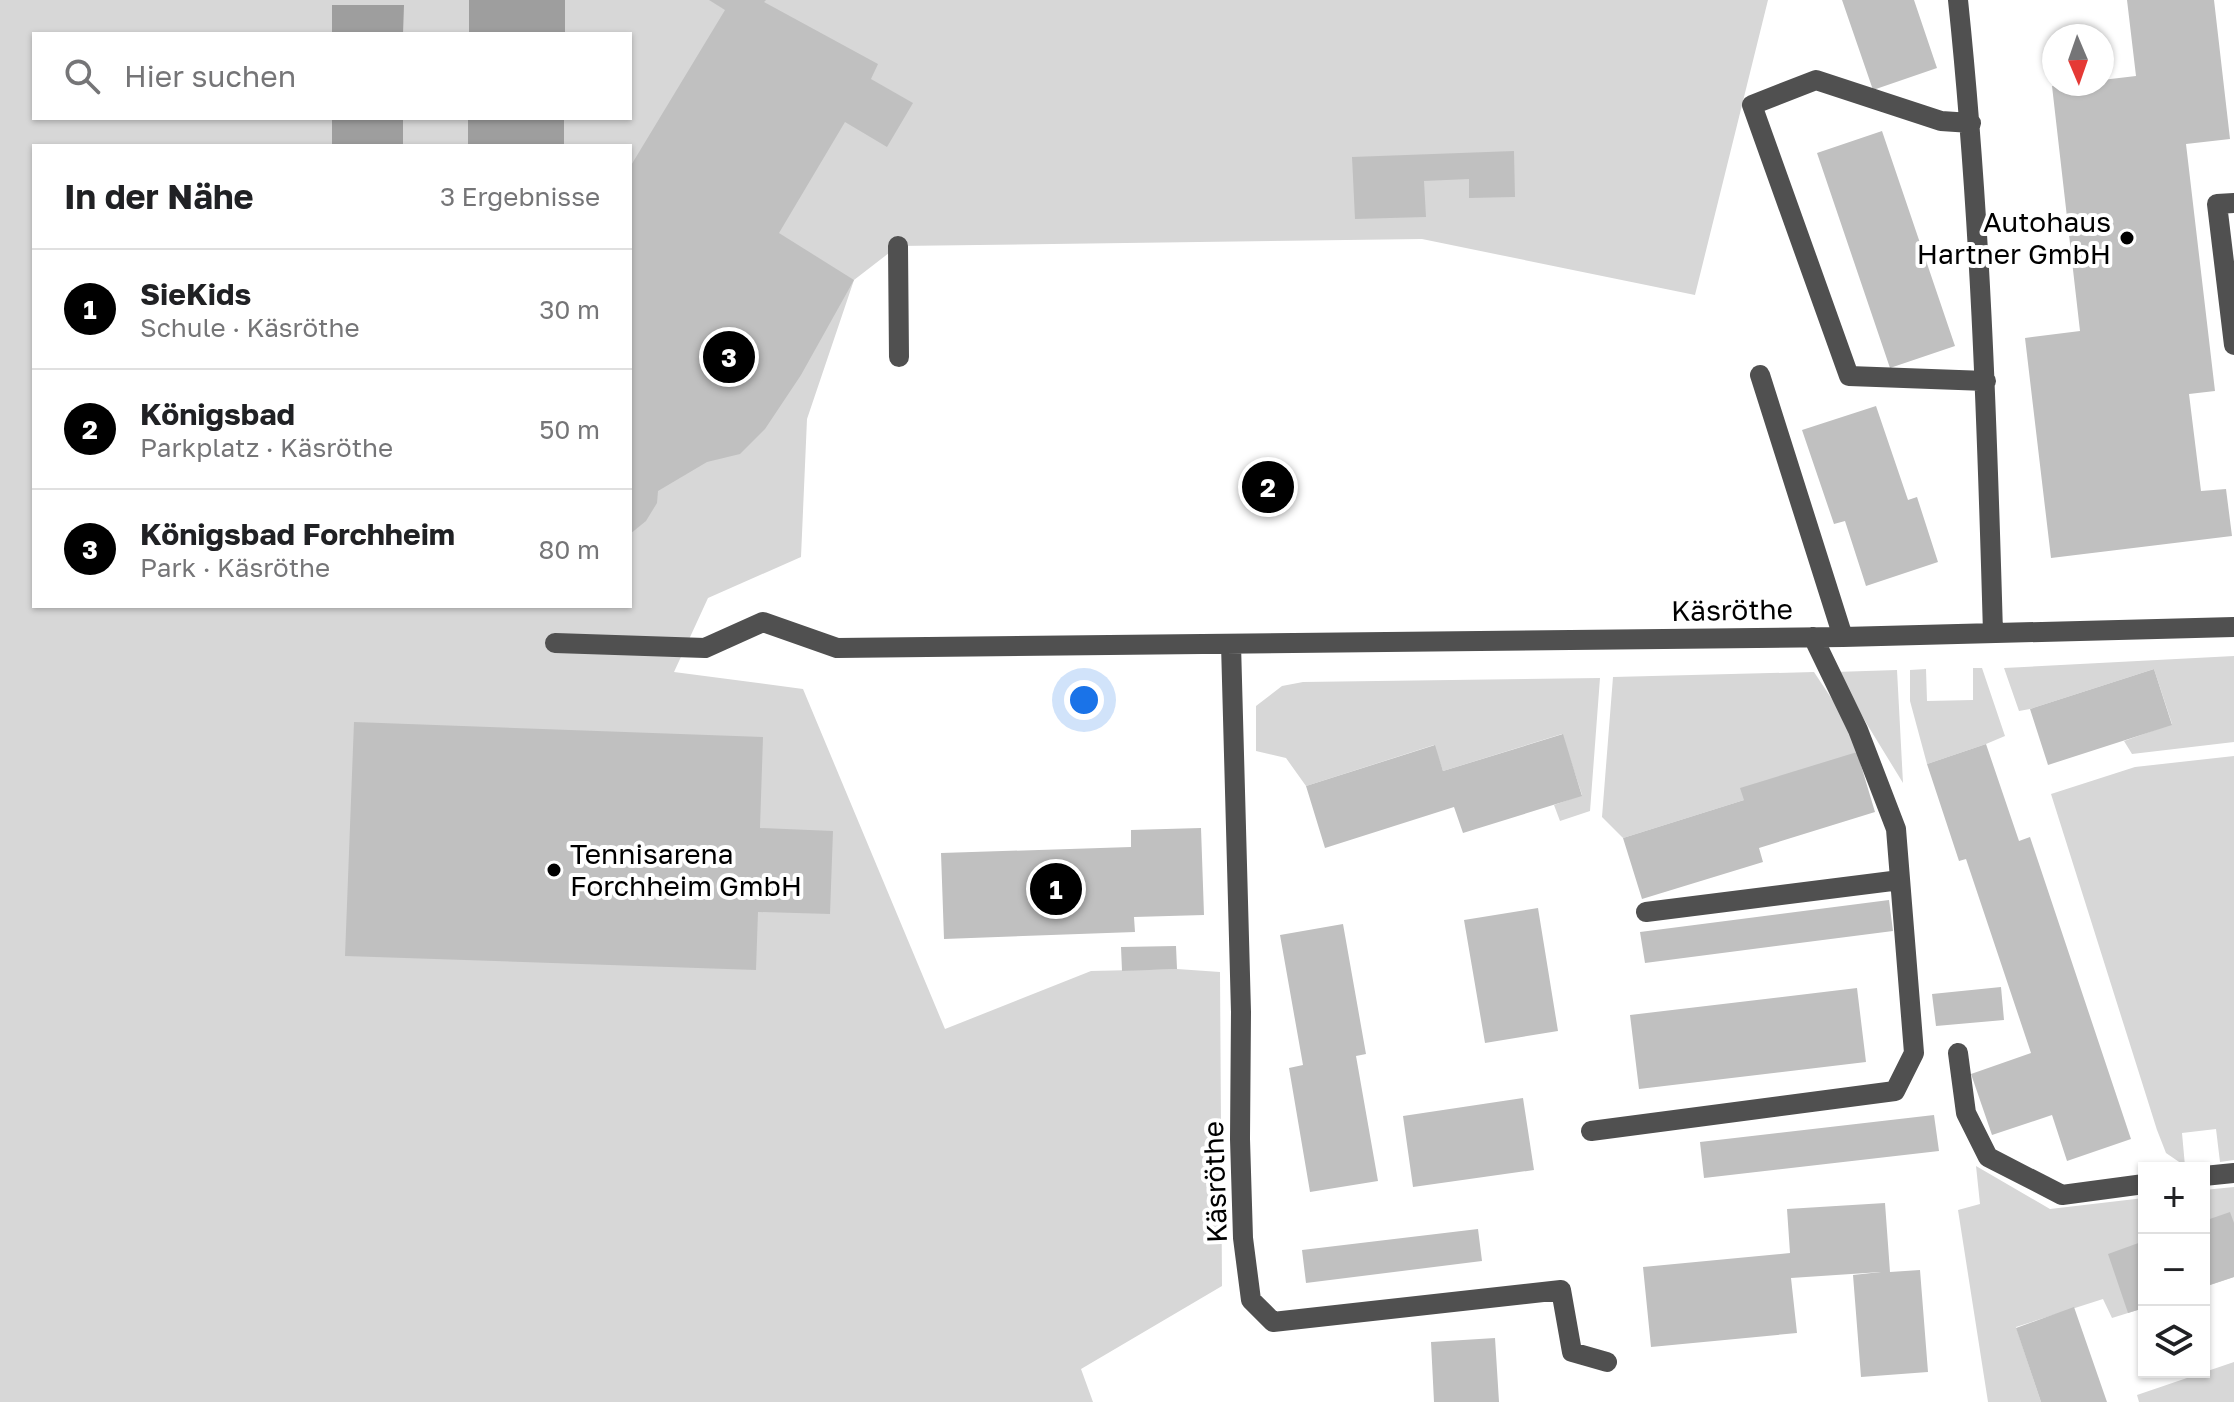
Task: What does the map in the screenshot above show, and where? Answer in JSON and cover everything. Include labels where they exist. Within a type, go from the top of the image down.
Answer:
[{"type":"street","points":[[1958,0],[1971,123],[1986,381],[1993,633]]},
{"type":"street","points":[[1971,123],[1941,121],[1816,80],[1752,105],[1849,376],[1986,381]]},
{"type":"street","points":[[2234,203],[2217,204],[2234,345]]},
{"type":"street","points":[[898,246],[899,357]]},
{"type":"street","points":[[1760,375],[1843,637]]},
{"type":"street","name":"Käsröthe","points":[[555,643],[705,648],[763,622],[837,648],[1843,637],[2234,627]]},
{"type":"street","points":[[1591,1131],[1895,1091],[1914,1053],[1896,829],[1858,730],[1813,637]]},
{"type":"street","name":"Käsröthe","points":[[1231,644],[1241,1012],[1243,1238],[1251,1300],[1273,1322],[1561,1290],[1572,1352],[1607,1362]]},
{"type":"street","points":[[1646,912],[1900,880]]},
{"type":"street","points":[[1958,1053],[1966,1113],[1988,1157],[2062,1195],[2138,1185]]},
{"type":"street","points":[[2210,1175],[2234,1173]]},
{"type":"shaded area","points":[[0,0],[1768,0],[1695,295],[1422,239],[898,246],[854,280],[807,419],[801,557],[708,598],[674,672],[803,689],[945,1029],[1091,971],[1177,969],[1220,972],[1222,1286],[1081,1369],[1093,1402],[0,1402]]},
{"type":"shaded area","points":[[469,0],[565,0],[565,32],[469,32]]},
{"type":"shaded area","points":[[332,5],[404,5],[403,32],[332,32]]},
{"type":"shaded area","points":[[332,120],[403,120],[403,144],[332,144]]},
{"type":"shaded area","points":[[468,120],[564,120],[564,144],[468,144]]},
{"type":"shaded area","points":[[2234,656],[2234,742],[2132,754],[2124,741],[2172,724],[2154,669],[2019,711],[2004,668]]},
{"type":"shaded area","points":[[1973,668],[1982,668],[2005,736],[1927,764],[1910,701],[1910,670],[1926,669],[1927,701],[1973,700]]},
{"type":"shaded area","points":[[1897,670],[1903,783],[1835,672]]},
{"type":"shaded area","points":[[1814,672],[1855,734],[1857,752],[1744,800],[1623,838],[1602,817],[1613,677]]},
{"type":"shaded area","points":[[1600,678],[1590,811],[1560,821],[1554,805],[1582,795],[1562,734],[1443,771],[1434,745],[1306,786],[1286,758],[1256,751],[1256,706],[1282,686],[1303,682]]},
{"type":"shaded area","points":[[2234,756],[2234,1160],[2220,1162],[2216,1129],[2182,1133],[2185,1162],[2166,1153],[2051,794],[2135,767]]},
{"type":"shaded area","points":[[1976,1166],[2050,1209],[2138,1199],[2138,1310],[2112,1318],[2103,1299],[2016,1327],[2041,1402],[1988,1402],[1958,1210],[1980,1204]]},
{"type":"shaded area","points":[[2234,1187],[2234,1277],[2210,1285],[2210,1234],[2210,1189]]},
{"type":"shaded area","points":[[2234,1362],[2234,1402],[2139,1402],[2137,1395],[2187,1378],[2210,1378],[2210,1370]]},
{"type":"building","points":[[709,0],[766,0],[764,2],[878,64],[871,79],[913,103],[887,147],[845,122],[779,233],[854,280],[801,375],[765,429],[740,454],[707,462],[658,491],[657,503],[646,521],[632,532],[632,164],[725,10]]},
{"type":"building","points":[[1842,0],[1914,0],[1937,68],[1873,90]]},
{"type":"building","points":[[2127,0],[2214,0],[2230,139],[2186,144],[2215,391],[2189,394],[2201,491],[2226,489],[2232,536],[2051,558],[2025,338],[2080,331],[2053,96],[2114,96],[2114,79],[2136,76]]},
{"type":"building","points":[[1882,131],[1955,346],[1890,368],[1817,153]]},
{"type":"building","points":[[1514,151],[1515,197],[1469,198],[1469,179],[1424,181],[1426,217],[1355,219],[1352,157]]},
{"type":"building","points":[[1876,406],[1908,500],[1917,497],[1938,562],[1866,586],[1845,521],[1834,524],[1802,430]]},
{"type":"building","points":[[2154,669],[2172,725],[2048,765],[2030,709]]},
{"type":"building","name":"Tennisarena Forchheim GmbH","points":[[354,722],[763,737],[760,828],[833,831],[830,914],[758,912],[756,970],[345,956]]},
{"type":"building","points":[[1563,734],[1582,796],[1463,833],[1454,807],[1325,848],[1306,786],[1435,745],[1443,771]]},
{"type":"building","points":[[1986,744],[2019,841],[2030,837],[2131,1139],[2067,1161],[2052,1115],[1992,1135],[1971,1074],[2031,1053],[1966,859],[1959,861],[1927,764]]},
{"type":"building","points":[[1857,752],[1875,812],[1759,848],[1763,862],[1642,899],[1623,838],[1744,800],[1740,788]]},
{"type":"building","points":[[1201,828],[1204,915],[1134,917],[1135,932],[944,939],[941,853],[1131,847],[1131,830]]},
{"type":"building","points":[[1889,900],[1893,931],[1645,963],[1640,932]]},
{"type":"building","points":[[1538,908],[1558,1031],[1485,1043],[1464,920]]},
{"type":"building","points":[[1343,924],[1366,1054],[1356,1056],[1378,1181],[1310,1192],[1289,1068],[1303,1065],[1280,935]]},
{"type":"building","points":[[1176,946],[1177,969],[1122,971],[1121,947]]},
{"type":"building","points":[[2001,987],[2004,1020],[1936,1026],[1932,994]]},
{"type":"building","points":[[1857,988],[1866,1062],[1639,1089],[1630,1015]]},
{"type":"building","points":[[1523,1098],[1534,1170],[1413,1187],[1403,1116]]},
{"type":"building","points":[[1934,1115],[1939,1151],[1704,1178],[1700,1142]]},
{"type":"building","points":[[1885,1203],[1890,1272],[1920,1270],[1928,1372],[1861,1377],[1853,1275],[1881,1272],[1791,1278],[1797,1333],[1651,1347],[1643,1267],[1790,1253],[1787,1209]]},
{"type":"building","points":[[2230,1212],[2234,1223],[2234,1277],[2210,1285],[2210,1234],[2210,1219]]},
{"type":"building","points":[[1478,1229],[1482,1261],[1306,1283],[1302,1250]]},
{"type":"building","points":[[2138,1243],[2138,1310],[2128,1313],[2108,1254]]},
{"type":"building","points":[[2074,1307],[2107,1402],[2041,1402],[2016,1328]]},
{"type":"building","points":[[1495,1338],[1499,1402],[1434,1402],[1431,1342]]},
{"type":"place","name":"Autohaus Hartner GmbH","points":[[2127,238]]},
{"type":"place","name":"Königsbad Forchheim","points":[[729,357]]},
{"type":"place","name":"Königsbad","points":[[1268,487]]},
{"type":"place","name":"Tennisarena Forchheim GmbH","points":[[554,870]]},
{"type":"place","name":"SieKids","points":[[1056,889]]}]
